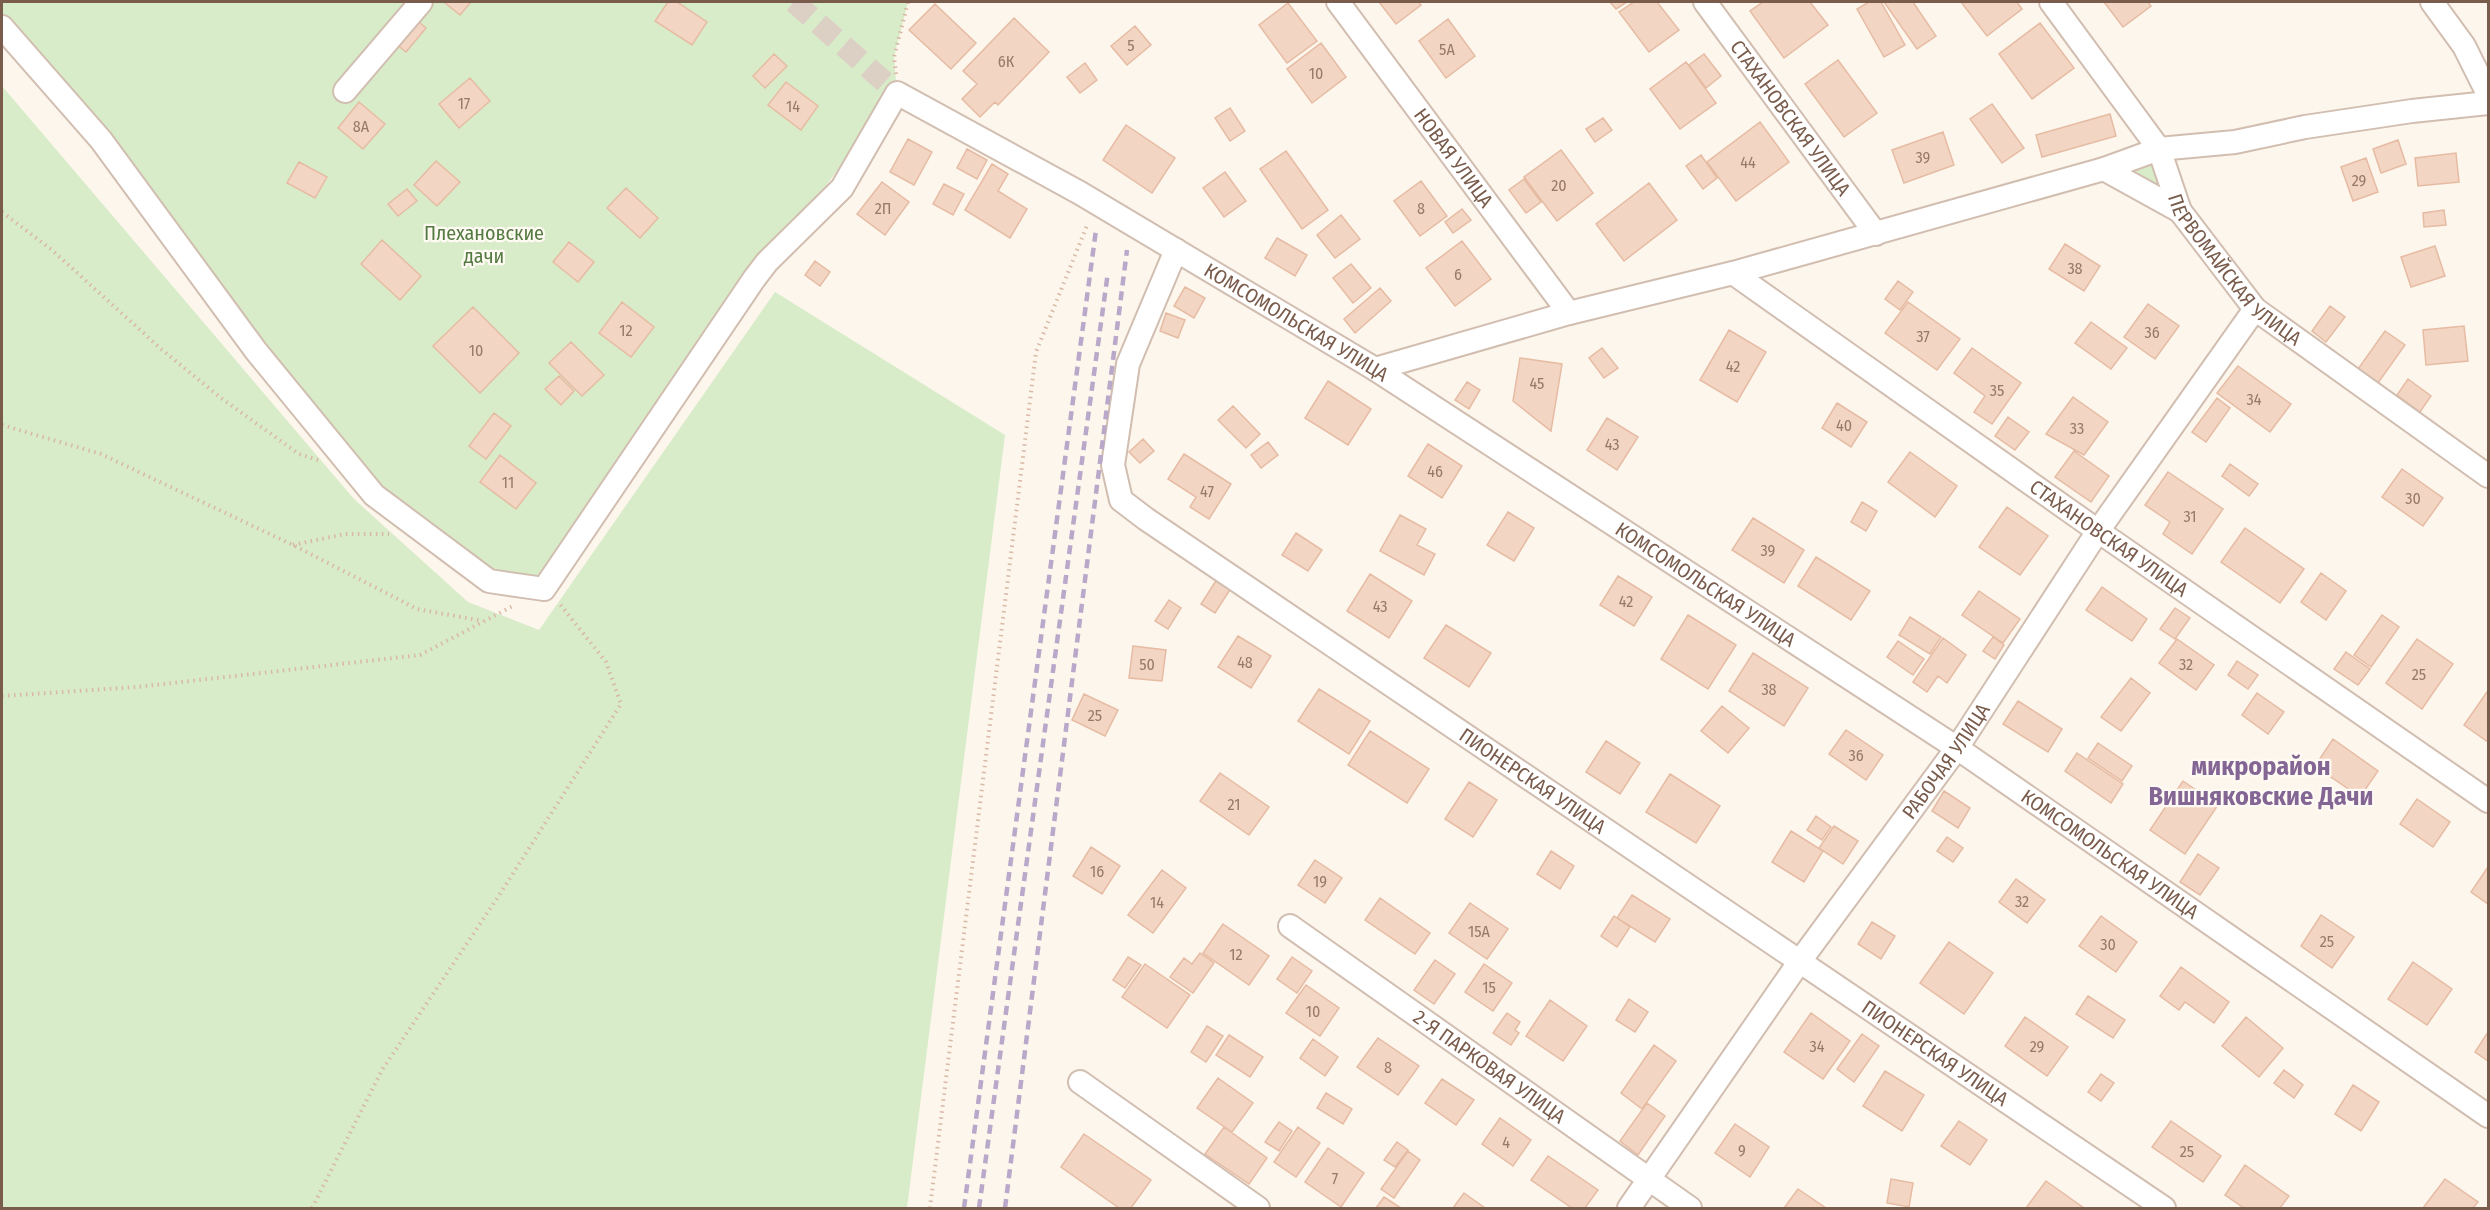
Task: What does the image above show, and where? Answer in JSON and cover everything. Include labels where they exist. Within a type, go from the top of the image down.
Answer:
[{"type":"street","points":[[345,91],[421,2]]},
{"type":"street","name":"НОВАЯ УЛИЦА","points":[[1338,2],[1569,313]]},
{"type":"street","name":"СТАХАНОВСКАЯ УЛИЦА","points":[[1705,2],[1876,234]]},
{"type":"street","name":"ПЕРВОМАЙСКАЯ УЛИЦА","points":[[2051,2],[2159,149],[2180,211],[2255,309],[2488,476]]},
{"type":"street","points":[[2432,2],[2464,46],[2488,94]]},
{"type":"street","points":[[2,27],[101,140],[256,351],[374,495],[489,581],[544,589],[754,279],[767,262],[842,188],[897,93]]},
{"type":"street","name":"КОМСОМОЛЬСКАЯ УЛИЦА","points":[[897,93],[1097,203],[1375,369],[1957,748],[2488,1116]]},
{"type":"street","points":[[1375,369],[1569,313],[1733,273],[1876,234],[2104,169],[2159,149],[2235,141],[2305,127],[2412,111],[2488,103]]},
{"type":"street","points":[[2104,169],[2180,211]]},
{"type":"street","name":"ПИОНЕРСКАЯ УЛИЦА","points":[[1176,250],[1128,364],[1113,465],[1121,500],[1156,526],[2164,1209]]},
{"type":"street","name":"СТАХАНОВСКАЯ УЛИЦА","points":[[1733,273],[2098,531],[2488,801]]},
{"type":"street","name":"РАБОЧАЯ УЛИЦА","points":[[1629,1209],[1800,961],[1957,748],[2098,531],[2255,309]]},
{"type":"street","name":"2-Я ПАРКОВАЯ УЛИЦА","points":[[1290,926],[1690,1209]]},
{"type":"street","points":[[1080,1082],[1258,1209]]},
{"type":"path","points":[[897,93],[894,57],[908,2]]},
{"type":"path","points":[[930,1209],[1036,352],[1097,203]]},
{"type":"path","points":[[2,212],[52,249],[161,349],[238,411],[299,454],[354,470]]},
{"type":"path","points":[[2,425],[102,454],[293,545],[417,609],[484,621]]},
{"type":"path","points":[[293,545],[345,534],[391,534]]},
{"type":"path","points":[[312,1209],[382,1070],[498,897],[621,704],[606,662],[566,610],[544,589]]},
{"type":"path","points":[[2,696],[137,687],[420,655],[514,605]]},
{"type":"green space","name":"Плехановские дачи","points":[[2,2],[908,2],[894,57],[897,93],[754,279],[544,589],[489,581],[374,495],[2,27]]},
{"type":"green space","points":[[2,86],[354,499],[468,602],[539,630],[775,292],[1005,435],[907,1208],[2,1208]]},
{"type":"green space","points":[[2151,161],[2160,189],[2127,168]]},
{"type":"building","points":[[444,2],[471,2],[460,15]]},
{"type":"building","points":[[668,2],[677,2],[707,22],[692,45],[655,21]]},
{"type":"building","points":[[1379,2],[1419,2],[1421,5],[1396,24]]},
{"type":"building","points":[[1610,2],[1627,2],[1616,9]]},
{"type":"building","points":[[1634,2],[1657,2],[1679,30],[1649,52],[1619,12]]},
{"type":"building","points":[[1763,2],[1810,2],[1828,25],[1784,58],[1750,11]]},
{"type":"building","points":[[1869,2],[1881,2],[1905,45],[1884,57],[1857,9]]},
{"type":"building","points":[[1884,2],[1913,2],[1936,36],[1917,49]]},
{"type":"building","points":[[1961,2],[2017,2],[2022,9],[1987,36]]},
{"type":"building","points":[[2104,2],[2148,2],[2151,6],[2123,27]]},
{"type":"building","points":[[1288,3],[1317,41],[1287,63],[1259,25]]},
{"type":"building","points":[[935,4],[976,43],[951,69],[909,30]]},
{"type":"building","points":[[412,16],[426,28],[406,52],[391,40]]},
{"type":"building","points":[[1014,18],[1049,52],[998,105],[995,102],[980,117],[962,99],[977,84],[963,71]]},
{"type":"building","points":[[1448,19],[1475,56],[1446,78],[1419,41]]},
{"type":"building","points":[[2040,23],[2074,68],[2032,99],[1999,54]]},
{"type":"building","points":[[1135,26],[1151,45],[1127,65],[1111,46]]},
{"type":"building","points":[[1321,43],[1346,77],[1312,103],[1287,69]]},
{"type":"building","points":[[774,54],[787,66],[765,88],[753,76]]},
{"type":"building","points":[[1704,54],[1721,76],[1706,88],[1689,65]]},
{"type":"building","points":[[1838,60],[1877,113],[1844,137],[1805,84]]},
{"type":"building","points":[[1686,62],[1716,103],[1680,129],[1650,89]]},
{"type":"building","points":[[1085,63],[1097,80],[1080,93],[1067,77]]},
{"type":"building","points":[[470,78],[490,101],[459,128],[439,104]]},
{"type":"building","points":[[786,82],[818,106],[801,130],[768,105]]},
{"type":"building","points":[[359,102],[385,124],[363,149],[338,128]]},
{"type":"building","points":[[1992,104],[2024,148],[2002,163],[1970,119]]},
{"type":"building","points":[[1230,108],[1245,131],[1230,141],[1215,118]]},
{"type":"building","points":[[2110,114],[2116,136],[2042,157],[2036,135]]},
{"type":"building","points":[[1603,118],[1612,130],[1595,142],[1586,129]]},
{"type":"building","points":[[1760,122],[1789,162],[1736,201],[1707,162]]},
{"type":"building","points":[[1126,125],[1175,158],[1152,193],[1103,160]]},
{"type":"building","points":[[1943,132],[1954,165],[1904,183],[1892,150]]},
{"type":"building","points":[[908,139],[932,152],[914,185],[890,172]]},
{"type":"building","points":[[2398,140],[2406,164],[2381,173],[2373,149]]},
{"type":"building","points":[[967,149],[987,160],[977,179],[957,168]]},
{"type":"building","points":[[1561,150],[1593,193],[1557,221],[1524,177]]},
{"type":"building","points":[[1286,151],[1328,210],[1302,229],[1260,169]]},
{"type":"building","points":[[2456,153],[2459,182],[2418,186],[2415,158]]},
{"type":"building","points":[[1701,155],[1717,178],[1703,189],[1686,166]]},
{"type":"building","points":[[2366,158],[2378,192],[2353,201],[2341,167]]},
{"type":"building","points":[[436,161],[460,182],[437,206],[414,185]]},
{"type":"building","points":[[299,162],[327,177],[315,198],[287,183]]},
{"type":"building","points":[[992,164],[1008,174],[998,191],[1027,209],[1010,238],[965,210]]},
{"type":"building","points":[[1225,172],[1246,201],[1224,217],[1203,188]]},
{"type":"building","points":[[1524,179],[1541,202],[1526,213],[1509,190]]},
{"type":"building","points":[[1421,181],[1447,216],[1420,236],[1394,201]]},
{"type":"building","points":[[882,182],[909,202],[885,235],[857,214]]},
{"type":"building","points":[[1649,183],[1677,220],[1624,261],[1596,224]]},
{"type":"building","points":[[944,184],[964,194],[953,215],[933,204]]},
{"type":"building","points":[[626,188],[658,218],[640,238],[607,208]]},
{"type":"building","points":[[407,189],[417,201],[398,216],[388,204]]},
{"type":"building","points":[[1462,209],[1471,220],[1453,233],[1445,222]]},
{"type":"building","points":[[2444,210],[2446,225],[2424,227],[2423,213]]},
{"type":"building","points":[[1341,215],[1360,239],[1335,258],[1317,235]]},
{"type":"building","points":[[1277,238],[1307,255],[1295,276],[1265,258]]},
{"type":"building","points":[[382,240],[421,276],[400,300],[361,264]]},
{"type":"building","points":[[1462,241],[1491,279],[1455,306],[1426,268]]},
{"type":"building","points":[[569,242],[594,262],[578,282],[553,262]]},
{"type":"building","points":[[2065,244],[2100,266],[2084,291],[2049,269]]},
{"type":"building","points":[[2435,246],[2445,276],[2411,287],[2401,257]]},
{"type":"building","points":[[815,261],[830,272],[820,286],[805,275]]},
{"type":"building","points":[[1351,264],[1371,288],[1353,303],[1333,278]]},
{"type":"building","points":[[1898,281],[1913,292],[1900,310],[1885,299]]},
{"type":"building","points":[[1185,287],[1205,298],[1194,318],[1174,306]]},
{"type":"building","points":[[1380,288],[1391,301],[1355,333],[1344,319]]},
{"type":"building","points":[[622,302],[654,327],[631,357],[599,333]]},
{"type":"building","points":[[1908,302],[1960,339],[1937,370],[1885,333]]},
{"type":"building","points":[[2148,304],[2179,326],[2155,359],[2124,337]]},
{"type":"building","points":[[2330,306],[2345,317],[2326,342],[2312,331]]},
{"type":"building","points":[[473,307],[519,353],[480,393],[433,346]]},
{"type":"building","points":[[1166,313],[1185,320],[1178,338],[1160,331]]},
{"type":"building","points":[[2091,322],[2127,348],[2111,369],[2075,343]]},
{"type":"building","points":[[2464,326],[2468,361],[2426,365],[2423,330]]},
{"type":"building","points":[[1729,330],[1766,352],[1737,402],[1700,380]]},
{"type":"building","points":[[2385,331],[2405,345],[2378,383],[2358,369]]},
{"type":"building","points":[[571,342],[604,375],[582,396],[549,363]]},
{"type":"building","points":[[1602,348],[1618,368],[1604,378],[1589,358]]},
{"type":"building","points":[[1972,348],[2021,383],[1992,424],[1974,412],[1985,396],[1954,373]]},
{"type":"building","points":[[1520,358],[1562,364],[1551,431],[1513,401]]},
{"type":"building","points":[[2238,366],[2291,404],[2270,432],[2217,393]]},
{"type":"building","points":[[559,376],[574,391],[561,405],[545,389]]},
{"type":"building","points":[[2408,379],[2431,396],[2420,412],[2397,395]]},
{"type":"building","points":[[1328,381],[1371,409],[1348,445],[1305,418]]},
{"type":"building","points":[[1467,382],[1480,390],[1469,409],[1455,400]]},
{"type":"building","points":[[2073,397],[2108,422],[2084,455],[2046,434]]},
{"type":"building","points":[[2217,398],[2230,408],[2206,442],[2192,432]]},
{"type":"building","points":[[1837,403],[1867,422],[1851,447],[1822,428]]},
{"type":"building","points":[[1233,406],[1260,434],[1246,448],[1218,420]]},
{"type":"building","points":[[494,413],[511,426],[486,459],[469,446]]},
{"type":"building","points":[[2008,417],[2029,432],[2015,450],[1995,436]]},
{"type":"building","points":[[1607,418],[1638,437],[1617,470],[1587,450]]},
{"type":"building","points":[[1143,439],[1154,451],[1140,463],[1129,452]]},
{"type":"building","points":[[1268,442],[1278,455],[1261,468],[1251,455]]},
{"type":"building","points":[[1428,444],[1462,466],[1442,498],[1408,476]]},
{"type":"building","points":[[2074,451],[2109,476],[2091,502],[2055,477]]},
{"type":"building","points":[[1910,452],[1957,486],[1935,517],[1888,482]]},
{"type":"building","points":[[1184,454],[1231,484],[1209,519],[1190,507],[1196,497],[1168,479]]},
{"type":"building","points":[[500,455],[536,483],[516,509],[480,482]]},
{"type":"building","points":[[2230,464],[2258,484],[2249,496],[2222,476]]},
{"type":"building","points":[[2402,469],[2443,498],[2423,526],[2382,497]]},
{"type":"building","points":[[2168,472],[2223,509],[2192,554],[2163,534],[2170,522],[2145,505]]},
{"type":"building","points":[[1862,502],[1877,511],[1866,531],[1851,522]]},
{"type":"building","points":[[2007,507],[2048,536],[2020,575],[1979,547]]},
{"type":"building","points":[[1508,512],[1534,528],[1514,561],[1487,545]]},
{"type":"building","points":[[1400,515],[1426,529],[1417,545],[1435,554],[1424,575],[1380,551]]},
{"type":"building","points":[[1753,518],[1804,550],[1784,583],[1732,550]]},
{"type":"building","points":[[2245,528],[2304,569],[2280,603],[2221,562]]},
{"type":"building","points":[[1296,533],[1322,550],[1308,571],[1282,555]]},
{"type":"building","points":[[1816,557],[1870,591],[1851,620],[1798,586]]},
{"type":"building","points":[[2321,573],[2346,591],[2326,620],[2301,602]]},
{"type":"building","points":[[1370,574],[1412,601],[1389,638],[1347,611]]},
{"type":"building","points":[[1219,576],[1233,585],[1215,613],[1201,604]]},
{"type":"building","points":[[1618,576],[1652,597],[1634,626],[1600,605]]},
{"type":"building","points":[[2102,587],[2147,619],[2132,641],[2086,610]]},
{"type":"building","points":[[1979,591],[2020,619],[2003,643],[1962,615]]},
{"type":"building","points":[[1169,600],[1181,608],[1168,629],[1155,621]]},
{"type":"building","points":[[2175,608],[2190,618],[2175,639],[2160,629]]},
{"type":"building","points":[[1688,615],[1736,645],[1708,689],[1661,659]]},
{"type":"building","points":[[2382,615],[2399,627],[2371,667],[2354,655]]},
{"type":"building","points":[[1910,617],[1941,637],[1930,654],[1899,635]]},
{"type":"building","points":[[1446,625],[1491,653],[1469,687],[1424,658]]},
{"type":"building","points":[[1238,636],[1271,656],[1251,688],[1218,667]]},
{"type":"building","points":[[1993,637],[2004,645],[1995,659],[1983,651]]},
{"type":"building","points":[[1943,638],[1966,655],[1947,683],[1938,676],[1927,692],[1913,682]]},
{"type":"building","points":[[2177,639],[2214,665],[2196,690],[2159,663]]},
{"type":"building","points":[[2417,639],[2453,664],[2422,709],[2386,683]]},
{"type":"building","points":[[1898,641],[1924,659],[1913,675],[1887,657]]},
{"type":"building","points":[[1133,646],[1166,650],[1162,681],[1129,678]]},
{"type":"building","points":[[2346,652],[2370,669],[2358,685],[2334,669]]},
{"type":"building","points":[[1753,653],[1808,688],[1784,726],[1729,691]]},
{"type":"building","points":[[2237,661],[2258,675],[2248,689],[2228,675]]},
{"type":"building","points":[[2131,678],[2150,693],[2121,731],[2101,717]]},
{"type":"building","points":[[1319,689],[1370,721],[1349,754],[1298,721]]},
{"type":"building","points":[[2257,693],[2284,712],[2268,734],[2242,715]]},
{"type":"building","points":[[2488,693],[2488,742],[2464,725]]},
{"type":"building","points":[[1084,694],[1118,710],[1105,736],[1072,720]]},
{"type":"building","points":[[2018,701],[2062,729],[2048,752],[2003,724]]},
{"type":"building","points":[[1722,706],[1749,728],[1728,753],[1701,731]]},
{"type":"building","points":[[1846,730],[1883,755],[1866,780],[1829,754]]},
{"type":"building","points":[[1370,731],[1429,769],[1407,803],[1348,765]]},
{"type":"building","points":[[2333,739],[2378,771],[2360,797],[2315,766]]},
{"type":"building","points":[[1606,741],[1640,763],[1620,794],[1586,772]]},
{"type":"building","points":[[2098,743],[2132,766],[2122,781],[2088,758]]},
{"type":"building","points":[[2077,753],[2123,784],[2111,803],[2065,771]]},
{"type":"building","points":[[1220,773],[1269,807],[1249,835],[1200,801]]},
{"type":"building","points":[[1670,774],[1720,806],[1696,843],[1646,812]]},
{"type":"building","points":[[2183,781],[2218,805],[2185,854],[2150,830]]},
{"type":"building","points":[[1469,782],[1497,800],[1473,837],[1445,819]]},
{"type":"building","points":[[1944,791],[1970,808],[1958,828],[1932,811]]},
{"type":"building","points":[[2417,799],[2450,822],[2433,847],[2400,824]]},
{"type":"building","points":[[1816,816],[1831,827],[1822,840],[1807,830]]},
{"type":"building","points":[[1834,826],[1858,841],[1843,864],[1819,848]]},
{"type":"building","points":[[1791,831],[1823,851],[1804,882],[1772,862]]},
{"type":"building","points":[[1947,837],[1963,848],[1953,862],[1937,851]]},
{"type":"building","points":[[1091,847],[1120,866],[1102,894],[1073,876]]},
{"type":"building","points":[[1551,851],[1574,866],[1560,889],[1537,874]]},
{"type":"building","points":[[2198,854],[2219,868],[2200,895],[2180,882]]},
{"type":"building","points":[[1315,860],[1342,878],[1325,903],[1298,885]]},
{"type":"building","points":[[2488,867],[2488,904],[2471,892]]},
{"type":"building","points":[[1162,870],[1186,888],[1153,933],[1128,915]]},
{"type":"building","points":[[2016,879],[2045,900],[2027,923],[1999,902]]},
{"type":"building","points":[[1632,895],[1670,919],[1655,942],[1617,918]]},
{"type":"building","points":[[1380,898],[1430,933],[1415,954],[1365,920]]},
{"type":"building","points":[[1470,903],[1508,929],[1487,959],[1449,933]]},
{"type":"building","points":[[2321,915],[2354,937],[2332,968],[2301,946]]},
{"type":"building","points":[[1614,916],[1630,927],[1617,947],[1601,936]]},
{"type":"building","points":[[2101,916],[2137,942],[2116,972],[2079,946]]},
{"type":"building","points":[[1872,922],[1895,936],[1881,959],[1858,944]]},
{"type":"building","points":[[1223,924],[1269,956],[1249,985],[1203,953]]},
{"type":"building","points":[[1949,942],[1993,973],[1964,1014],[1920,983]]},
{"type":"building","points":[[1200,953],[1214,963],[1193,993],[1170,977],[1184,958],[1192,964]]},
{"type":"building","points":[[1128,957],[1141,965],[1125,988],[1113,980]]},
{"type":"building","points":[[1292,957],[1312,971],[1297,993],[1277,979]]},
{"type":"building","points":[[1435,960],[1455,974],[1434,1004],[1414,990]]},
{"type":"building","points":[[2413,962],[2452,989],[2427,1025],[2388,999]]},
{"type":"building","points":[[1145,964],[1190,995],[1167,1028],[1122,997]]},
{"type":"building","points":[[1484,964],[1512,983],[1493,1011],[1465,992]]},
{"type":"building","points":[[2181,967],[2229,1002],[2214,1023],[2185,1002],[2179,1010],[2160,996]]},
{"type":"building","points":[[1306,985],[1339,1008],[1320,1036],[1286,1013]]},
{"type":"building","points":[[2088,996],[2125,1020],[2113,1038],[2076,1014]]},
{"type":"building","points":[[1629,999],[1648,1012],[1635,1032],[1616,1020]]},
{"type":"building","points":[[1550,1000],[1587,1026],[1563,1061],[1526,1036]]},
{"type":"building","points":[[1507,1013],[1520,1022],[1515,1030],[1519,1033],[1511,1045],[1493,1033]]},
{"type":"building","points":[[1811,1013],[1850,1041],[1823,1079],[1784,1052]]},
{"type":"building","points":[[2025,1017],[2068,1047],[2047,1076],[2005,1046]]},
{"type":"building","points":[[2246,1017],[2283,1048],[2259,1077],[2222,1046]]},
{"type":"building","points":[[1207,1026],[1223,1036],[1206,1062],[1191,1052]]},
{"type":"building","points":[[2488,1032],[2488,1061],[2475,1052]]},
{"type":"building","points":[[1862,1034],[1879,1046],[1854,1082],[1837,1069]]},
{"type":"building","points":[[1229,1035],[1263,1057],[1250,1077],[1216,1055]]},
{"type":"building","points":[[1378,1038],[1419,1066],[1398,1095],[1357,1067]]},
{"type":"building","points":[[1313,1039],[1338,1057],[1325,1076],[1300,1058]]},
{"type":"building","points":[[1654,1045],[1676,1061],[1642,1109],[1621,1093]]},
{"type":"building","points":[[2284,1070],[2303,1085],[2294,1098],[2274,1083]]},
{"type":"building","points":[[1885,1071],[1924,1095],[1902,1131],[1863,1106]]},
{"type":"building","points":[[2101,1074],[2114,1083],[2101,1101],[2088,1092]]},
{"type":"building","points":[[1218,1078],[1253,1103],[1232,1132],[1197,1108]]},
{"type":"building","points":[[1442,1079],[1474,1100],[1456,1125],[1425,1103]]},
{"type":"building","points":[[2353,1085],[2379,1102],[2361,1131],[2335,1114]]},
{"type":"building","points":[[1326,1093],[1352,1109],[1343,1124],[1317,1108]]},
{"type":"building","points":[[1647,1103],[1665,1116],[1638,1155],[1620,1141]]},
{"type":"building","points":[[1500,1118],[1531,1140],[1513,1166],[1482,1144]]},
{"type":"building","points":[[1959,1121],[1987,1140],[1970,1165],[1941,1146]]},
{"type":"building","points":[[2171,1121],[2221,1156],[2203,1182],[2152,1147]]},
{"type":"building","points":[[1279,1122],[1292,1131],[1279,1151],[1265,1142]]},
{"type":"building","points":[[1735,1124],[1769,1147],[1750,1177],[1715,1153]]},
{"type":"building","points":[[1224,1127],[1267,1158],[1249,1184],[1205,1154]]},
{"type":"building","points":[[1298,1127],[1320,1143],[1296,1177],[1274,1162]]},
{"type":"building","points":[[1084,1134],[1151,1180],[1131,1208],[1119,1208],[1061,1167]]},
{"type":"building","points":[[1397,1142],[1408,1150],[1395,1167],[1384,1160]]},
{"type":"building","points":[[1328,1148],[1364,1173],[1341,1207],[1305,1182]]},
{"type":"building","points":[[1408,1151],[1420,1160],[1394,1198],[1381,1189]]},
{"type":"building","points":[[1548,1156],[1598,1190],[1585,1208],[1572,1208],[1531,1180]]},
{"type":"building","points":[[2245,1165],[2289,1196],[2280,1208],[2244,1208],[2225,1195]]},
{"type":"building","points":[[1891,1179],[1913,1183],[1909,1207],[1887,1203]]},
{"type":"building","points":[[2445,1179],[2478,1202],[2473,1208],[2423,1208]]},
{"type":"building","points":[[2046,1181],[2084,1208],[2026,1208]]},
{"type":"building","points":[[1798,1189],[1826,1208],[1784,1208]]},
{"type":"building","points":[[1464,1193],[1485,1208],[1453,1208]]},
{"type":"building","points":[[1384,1197],[1401,1208],[1376,1208]]},
{"type":"tunnel","points":[[794,2],[897,93]]},
{"type":"railway","points":[[964,1208],[1096,230]]},
{"type":"railway","points":[[1005,1208],[1127,250]]},
{"type":"railway","points":[[979,1208],[1108,272]]},
{"type":"district","name":"микрорайон Вишняковские Дачи","points":[[2261,781]]}]
